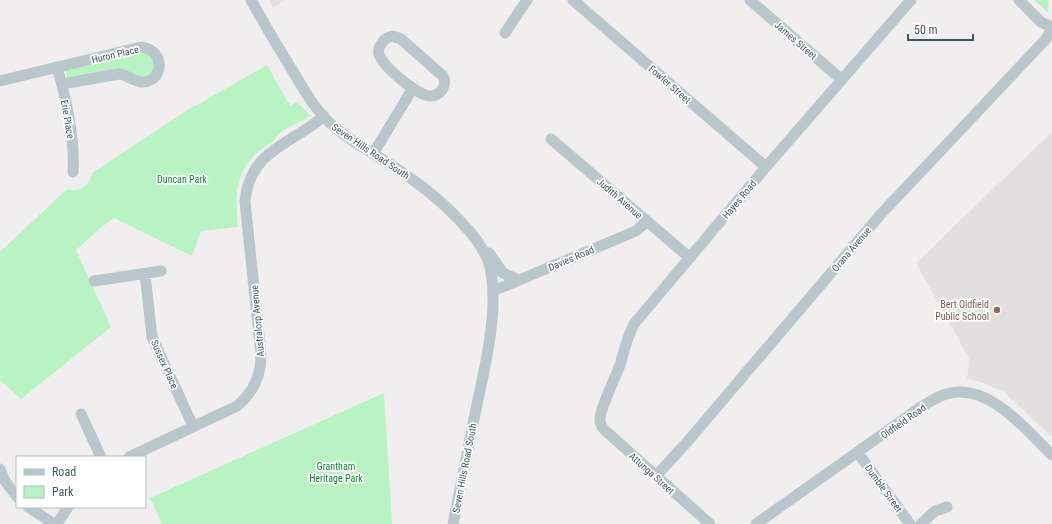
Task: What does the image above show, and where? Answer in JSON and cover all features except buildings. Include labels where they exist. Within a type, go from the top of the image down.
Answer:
[{"type":"street","name":"Seven Hills Road South","points":[[251,0],[311,101],[332,125],[347,137],[413,180],[443,204],[470,232],[482,248],[490,266],[493,291],[490,329],[481,384],[453,524]]},
{"type":"street","points":[[505,33],[527,0]]},
{"type":"street","name":"Fowler Street","points":[[573,0],[766,167]]},
{"type":"street","name":"James Street","points":[[750,0],[842,80]]},
{"type":"street","name":"Hayes Road","points":[[600,418],[634,324],[766,167],[911,0]]},
{"type":"street","points":[[1019,0],[1042,22],[1052,28]]},
{"type":"street","name":"Orana Avenue","points":[[656,476],[688,442],[881,214],[1046,39],[1052,28]]},
{"type":"street","points":[[393,36],[401,39],[443,76],[445,80],[444,87],[439,94],[434,96],[428,96],[413,88],[397,76],[379,55],[381,45],[388,37],[393,36]]},
{"type":"street","name":"Huron Place","points":[[0,82],[141,47],[150,49],[155,53],[160,62],[160,67],[157,74],[152,80],[144,82],[137,82],[128,76],[119,74],[62,84]]},
{"type":"street","name":"Erie Place","points":[[57,67],[62,84],[73,149],[73,172]]},
{"type":"street","points":[[373,154],[413,88]]},
{"type":"street","name":"Australorp Avenue","points":[[131,456],[237,406],[249,394],[259,375],[261,355],[245,202],[246,190],[250,178],[258,165],[265,158],[315,124],[324,116]]},
{"type":"street","name":"Australorp Avenue","points":[[280,147],[332,125]]},
{"type":"street","name":"Judith Avenue","points":[[551,139],[690,258]]},
{"type":"street","name":"Davies Road","points":[[493,291],[636,231],[647,221]]},
{"type":"street","name":"Seven Hills Road South","points":[[482,248],[489,253],[503,273],[519,280]]},
{"type":"street","points":[[94,280],[161,272]]},
{"type":"street","name":"Sussex Place","points":[[145,274],[152,338],[193,426]]},
{"type":"street","name":"Oldfield Road","points":[[756,524],[930,401],[946,394],[961,392],[982,398],[1001,407],[1052,455]]},
{"type":"street","points":[[81,414],[101,456]]},
{"type":"street","name":"Attunga Street","points":[[600,418],[602,426],[608,433],[710,524]]},
{"type":"street","name":"Dumble Street","points":[[858,453],[910,524]]},
{"type":"street","points":[[0,469],[5,481],[16,496]]},
{"type":"street","points":[[921,524],[935,511],[947,507]]},
{"type":"street","points":[[30,508],[55,524],[67,508]]},
{"type":"shaded area","points":[[269,0],[286,0],[273,8]]},
{"type":"shaded area","name":"Bert Oldfield Public School","points":[[1052,132],[1052,437],[1004,392],[981,382],[967,379],[969,358],[916,263]]},
{"type":"green space","points":[[1034,0],[1049,0],[1048,13]]},
{"type":"green space","points":[[142,50],[155,59],[153,72],[146,78],[68,78],[66,75],[66,70]]},
{"type":"green space","name":"Duncan Park","points":[[267,65],[290,106],[297,102],[311,116],[281,132],[273,141],[251,159],[245,168],[240,178],[238,188],[238,227],[201,231],[192,256],[114,218],[99,229],[76,250],[111,327],[21,399],[0,380],[0,252],[67,189],[76,190],[84,187],[89,181],[92,173],[186,111]]},
{"type":"green space","name":"Grantham Heritage Park","points":[[384,393],[392,524],[162,524],[150,498]]},
{"type":"place","name":"Bert Oldfield Public School","points":[[997,310]]}]
